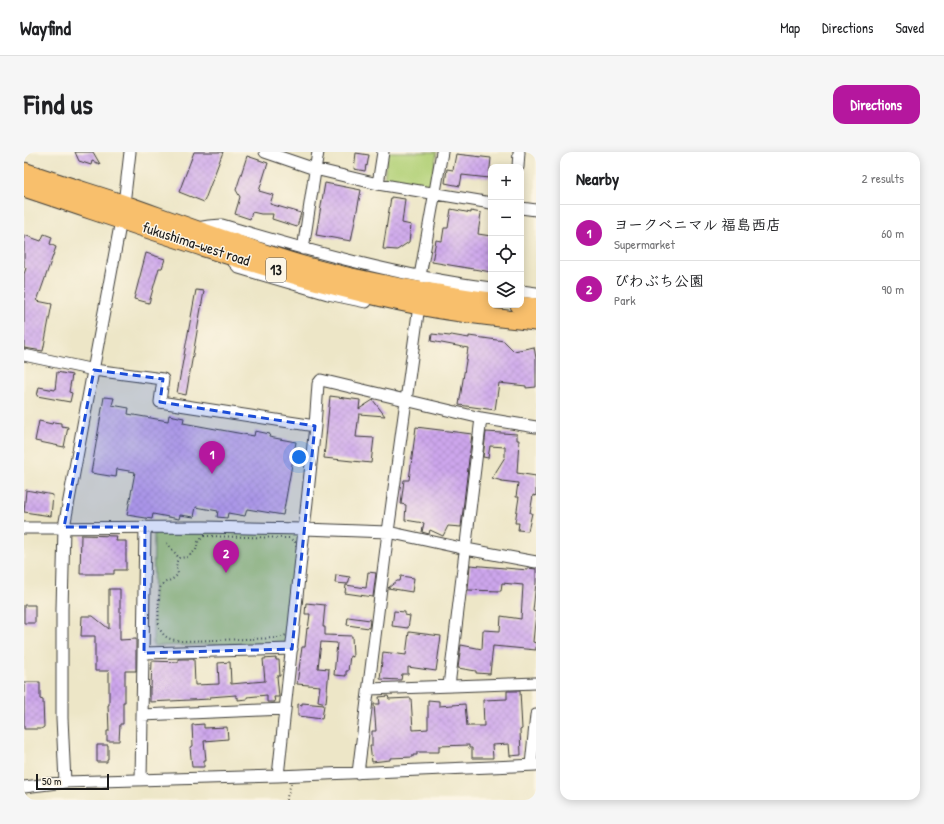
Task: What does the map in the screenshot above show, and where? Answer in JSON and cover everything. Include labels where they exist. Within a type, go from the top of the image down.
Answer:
[{"type":"highway","name":"fukushima-west road","points":[[24,171],[228,256],[321,282],[419,306],[536,322]]},
{"type":"highway","name":"fukushima-west road","points":[[28,192],[195,229],[311,267],[433,293],[488,301]]},
{"type":"highway","points":[[524,306],[536,307]]},
{"type":"street","points":[[65,782],[62,718],[64,527],[123,212],[130,152]]},
{"type":"street","points":[[265,152],[315,169],[378,184],[488,202]]},
{"type":"street","points":[[303,249],[318,152]]},
{"type":"street","points":[[378,184],[383,152]]},
{"type":"street","points":[[420,276],[436,193],[442,152]]},
{"type":"street","points":[[518,164],[519,152]]},
{"type":"street","points":[[524,208],[536,210]]},
{"type":"street","points":[[195,229],[222,225],[357,263],[420,276],[488,287]]},
{"type":"street","points":[[228,256],[239,268],[328,294],[440,318],[536,329]]},
{"type":"street","points":[[524,291],[536,293]]},
{"type":"street","points":[[358,773],[388,532],[418,313]]},
{"type":"street","points":[[24,355],[94,370],[163,379],[160,402],[315,426]]},
{"type":"street","points":[[278,776],[315,426],[318,384],[322,380],[481,418],[536,427]]},
{"type":"street","points":[[449,686],[481,418]]},
{"type":"street","points":[[141,780],[145,527]]},
{"type":"street","points":[[24,528],[145,527],[304,529],[388,532],[536,562]]},
{"type":"street","points":[[144,653],[292,649]]},
{"type":"street","points":[[369,689],[536,683]]},
{"type":"street","points":[[142,714],[285,708]]},
{"type":"street","points":[[24,787],[65,782],[293,776],[534,765],[536,715]]},
{"type":"path","points":[[204,536],[289,538],[295,542],[297,550],[290,632],[279,638],[182,641],[168,638],[163,635],[160,628],[159,592],[161,586],[165,582],[175,579],[178,574],[176,563],[179,558],[188,557],[196,550],[198,542],[204,536]]},
{"type":"path","points":[[167,543],[179,558]]},
{"type":"path","points":[[286,800],[293,776]]},
{"type":"highlighted area","points":[[94,370],[163,379],[160,402],[315,426],[292,649],[144,653],[145,527],[64,527]]},
{"type":"green space","points":[[387,152],[437,152],[431,187],[384,181]]},
{"type":"green space","points":[[154,530],[302,530],[292,643],[153,646]]},
{"type":"building","points":[[75,152],[93,152],[100,164],[92,161],[91,165],[79,161]]},
{"type":"building","points":[[194,152],[223,152],[204,202],[179,192]]},
{"type":"building","points":[[356,153],[369,155],[365,171],[354,169]]},
{"type":"building","points":[[456,154],[491,158],[490,164],[488,164],[488,178],[462,175],[460,186],[445,183],[447,169],[453,170]]},
{"type":"building","points":[[247,156],[268,163],[259,191],[273,195],[270,204],[301,213],[297,227],[272,219],[273,214],[252,212],[250,219],[235,214],[240,197],[236,190]]},
{"type":"building","points":[[325,183],[361,190],[351,241],[316,235]]},
{"type":"building","points":[[391,197],[405,199],[402,223],[411,225],[409,242],[397,250],[383,249]]},
{"type":"building","points":[[451,209],[471,213],[471,211],[481,213],[478,234],[488,236],[488,271],[432,262],[436,240],[442,241],[444,228],[448,228]]},
{"type":"building","points":[[44,234],[52,237],[50,244],[56,247],[37,301],[52,304],[43,351],[24,348],[24,274],[26,268],[24,267],[24,235],[41,241]]},
{"type":"building","points":[[146,253],[165,259],[162,268],[159,268],[149,303],[134,299]]},
{"type":"building","points":[[196,290],[204,291],[186,395],[177,393]]},
{"type":"building","points":[[432,334],[469,338],[469,336],[504,341],[514,351],[534,347],[536,358],[536,387],[526,388],[526,386],[499,383],[495,410],[459,405],[468,348],[431,341]]},
{"type":"building","points":[[57,372],[72,375],[69,392],[72,393],[70,402],[37,396],[39,387],[55,390]]},
{"type":"building","points":[[330,396],[360,400],[359,409],[373,400],[385,416],[359,414],[356,437],[374,438],[371,463],[324,458]]},
{"type":"building","points":[[104,397],[114,398],[112,405],[129,408],[128,414],[168,421],[169,415],[184,418],[183,423],[254,436],[255,431],[270,434],[269,437],[296,442],[283,515],[247,509],[245,516],[228,513],[227,518],[217,517],[218,511],[196,507],[194,517],[180,515],[179,519],[153,514],[152,519],[127,515],[135,472],[117,469],[116,477],[91,473]]},
{"type":"building","points":[[39,421],[52,424],[53,422],[61,423],[61,426],[68,427],[64,447],[35,441]]},
{"type":"building","points":[[416,427],[472,434],[461,527],[448,526],[443,536],[430,530],[429,534],[422,532],[424,523],[405,520],[406,505],[401,504],[404,480],[409,480]]},
{"type":"building","points":[[486,432],[517,434],[517,440],[519,440],[517,473],[536,476],[536,496],[533,495],[530,513],[532,513],[528,531],[518,530],[519,523],[515,523],[519,497],[516,497],[518,483],[492,478],[505,457],[505,447],[490,446],[488,458],[483,457]]},
{"type":"building","points":[[26,490],[53,495],[51,516],[24,512]]},
{"type":"building","points":[[81,535],[117,536],[116,541],[126,541],[126,570],[114,570],[114,574],[80,574]]},
{"type":"building","points":[[470,565],[528,570],[528,568],[536,569],[533,611],[536,612],[533,642],[536,643],[536,650],[493,646],[490,674],[476,673],[476,671],[458,668],[461,645],[482,649],[483,630],[500,631],[501,616],[521,619],[523,585],[502,583],[501,591],[468,590]]},
{"type":"building","points":[[368,572],[376,573],[373,597],[345,593],[346,585],[366,588]]},
{"type":"building","points":[[336,575],[350,577],[348,584],[335,583]]},
{"type":"building","points":[[401,576],[414,578],[412,592],[388,588],[397,581],[400,581]]},
{"type":"building","points":[[109,589],[120,589],[120,640],[136,639],[136,671],[125,671],[125,702],[123,702],[123,724],[120,724],[119,741],[107,741],[107,731],[109,731],[109,671],[95,671],[95,636],[81,636],[82,616],[93,616],[109,629]]},
{"type":"building","points":[[306,603],[325,605],[323,627],[325,627],[325,635],[352,636],[353,657],[350,656],[346,676],[334,675],[337,643],[321,642],[318,668],[329,669],[326,703],[318,701],[320,686],[297,684],[302,647],[305,647],[310,614],[305,614]]},
{"type":"building","points":[[24,605],[35,605],[35,623],[24,623]]},
{"type":"building","points":[[394,611],[405,612],[405,615],[410,616],[408,628],[392,626]]},
{"type":"building","points":[[348,617],[370,620],[369,628],[347,625]]},
{"type":"building","points":[[409,632],[441,636],[436,671],[408,667],[408,674],[402,674],[401,680],[380,679],[383,652],[406,655]]},
{"type":"building","points":[[276,658],[276,660],[279,660],[280,676],[277,676],[279,697],[274,697],[275,702],[267,702],[267,695],[247,697],[247,699],[238,700],[236,695],[210,697],[210,699],[150,702],[152,661],[178,662],[178,659],[194,659],[195,685],[219,684],[218,663],[230,662],[231,684],[265,681],[263,659]]},
{"type":"building","points":[[24,682],[40,682],[40,699],[43,700],[44,727],[41,729],[24,729]]},
{"type":"building","points":[[507,691],[520,691],[522,729],[520,730],[521,755],[510,756],[509,744],[492,745],[493,758],[472,758],[472,748],[469,748],[469,745],[439,746],[439,752],[417,752],[417,755],[413,755],[413,757],[390,758],[390,760],[372,762],[370,746],[372,746],[372,731],[376,731],[374,704],[380,704],[379,697],[388,696],[389,699],[411,698],[413,730],[428,729],[428,700],[439,701],[439,706],[465,704],[467,726],[484,726],[483,700],[507,699]]},
{"type":"building","points":[[302,703],[324,705],[322,719],[298,716],[298,704],[302,705]]},
{"type":"building","points":[[204,724],[204,728],[227,727],[228,739],[204,741],[206,760],[204,760],[204,767],[192,767],[190,747],[193,746],[192,725]]},
{"type":"building","points":[[97,745],[108,745],[107,762],[97,762]]},
{"type":"place","name":"ヨークベニマル 福島西店","points":[[212,474]]},
{"type":"place","name":"びわぶち公園","points":[[226,573]]}]
